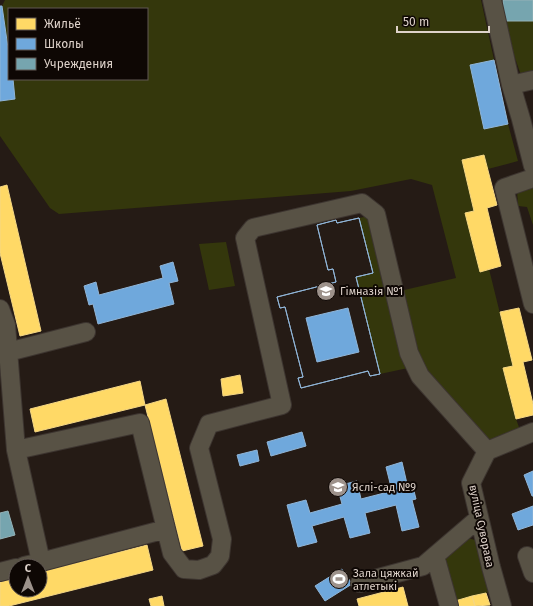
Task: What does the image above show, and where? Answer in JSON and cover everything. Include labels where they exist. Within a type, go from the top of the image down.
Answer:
[{"type":"street","points":[[492,0],[511,85],[533,166]]},
{"type":"street","points":[[511,85],[533,80]]},
{"type":"street","points":[[533,178],[504,188],[533,304]]},
{"type":"street","points":[[16,450],[140,423],[172,553],[184,569],[199,570],[213,566],[220,556],[222,539],[199,448],[209,424],[282,405],[245,238],[253,228],[362,203],[376,214],[409,353],[420,376],[487,451],[533,432]]},
{"type":"street","points":[[0,312],[6,325],[16,450],[31,558]]},
{"type":"street","points":[[8,352],[86,332]]},
{"type":"street","name":"вуліца Суворава","points":[[487,451],[471,483],[502,606]]},
{"type":"street","points":[[360,583],[423,566],[479,518]]},
{"type":"street","points":[[48,560],[166,530]]},
{"type":"street","points":[[435,556],[449,606]]},
{"type":"green space","points":[[5,0],[481,0],[508,124],[518,161],[488,169],[484,155],[462,160],[474,211],[465,213],[480,271],[489,269],[513,366],[503,368],[520,430],[493,440],[483,440],[421,367],[400,291],[456,278],[432,185],[411,179],[351,191],[59,214],[50,208],[0,136],[0,6],[2,6]]},
{"type":"green space","points":[[502,21],[533,21],[533,75],[522,78]]},
{"type":"green space","points":[[533,186],[533,225],[527,207],[518,206],[517,190]]},
{"type":"green space","points":[[369,216],[408,368],[380,374],[356,277],[373,273],[359,218]]},
{"type":"green space","points":[[226,242],[235,286],[209,290],[199,244]]},
{"type":"green space","points":[[467,538],[479,541],[494,591],[455,601],[443,560]]},
{"type":"building: Жильё","points":[[484,155],[497,205],[487,208],[501,266],[480,272],[465,213],[474,211],[462,160]]},
{"type":"building: Жильё","points":[[7,185],[41,331],[20,336],[0,253],[0,187]]},
{"type":"building: Жильё","points":[[519,308],[532,360],[523,362],[533,404],[533,415],[516,419],[503,368],[513,366],[500,312]]},
{"type":"building: Жильё","points":[[240,375],[243,393],[223,396],[221,379]]},
{"type":"building: Жильё","points":[[140,381],[145,405],[35,432],[30,409]]},
{"type":"building: Жильё","points":[[166,399],[203,546],[182,551],[145,405]]},
{"type":"building: Жильё","points":[[147,545],[153,570],[48,596],[48,570]]},
{"type":"building: Жильё","points":[[8,580],[8,598],[41,598],[9,606],[0,606],[0,582]]},
{"type":"building: Жильё","points":[[403,587],[408,606],[359,606],[357,599]]},
{"type":"building: Жильё","points":[[486,593],[490,605],[475,606],[472,596]]},
{"type":"building: Жильё","points":[[162,596],[164,606],[151,606],[149,599]]},
{"type":"building: Жильё","points":[[472,596],[475,606],[456,606],[455,601]]},
{"type":"building: Школы","points":[[0,6],[2,6],[8,48],[8,80],[13,80],[15,99],[0,101]]},
{"type":"building: Школы","points":[[494,60],[508,124],[484,129],[470,65]]},
{"type":"building: Школы","points":[[359,218],[373,273],[356,277],[380,374],[370,376],[368,371],[301,388],[298,378],[303,377],[285,307],[280,308],[277,297],[336,282],[333,269],[328,270],[317,225],[336,220],[337,223]],"holes":[[[348,308],[359,352],[317,362],[306,318]]]},
{"type":"building: Школы","points":[[359,218],[373,273],[356,277],[380,374],[370,376],[368,371],[301,388],[298,378],[303,377],[285,307],[280,308],[277,297],[336,282],[333,269],[328,270],[317,225],[336,220],[337,223]]},
{"type":"building: Школы","points":[[173,262],[178,281],[169,283],[174,304],[98,324],[93,304],[89,305],[84,286],[96,282],[99,295],[163,278],[160,266]]},
{"type":"building: Школы","points":[[302,432],[306,446],[271,456],[267,442]]},
{"type":"building: Школы","points":[[257,450],[259,461],[240,466],[237,455]]},
{"type":"building: Школы","points":[[402,462],[408,488],[413,487],[416,499],[412,500],[419,527],[402,531],[396,505],[365,513],[370,533],[350,538],[344,517],[312,526],[317,542],[298,547],[287,505],[306,500],[310,513],[342,504],[337,486],[357,481],[361,499],[392,491],[386,467]]},
{"type":"building: Школы","points":[[533,471],[533,496],[532,496],[524,475]]},
{"type":"building: Школы","points":[[533,506],[533,525],[518,530],[512,514]]},
{"type":"building: Школы","points":[[342,569],[352,584],[325,601],[315,586]]},
{"type":"building: Учреждения","points":[[503,0],[533,0],[533,21],[502,21]]},
{"type":"building: Учреждения","points":[[8,511],[15,535],[0,539],[0,513]]},
{"type":"place","name":"Гімназія №1","points":[[326,291]]},
{"type":"place","name":"Яслі-сад №9","points":[[338,487]]},
{"type":"place","name":"Зала цяжкай атлетыкі","points":[[339,579]]}]
